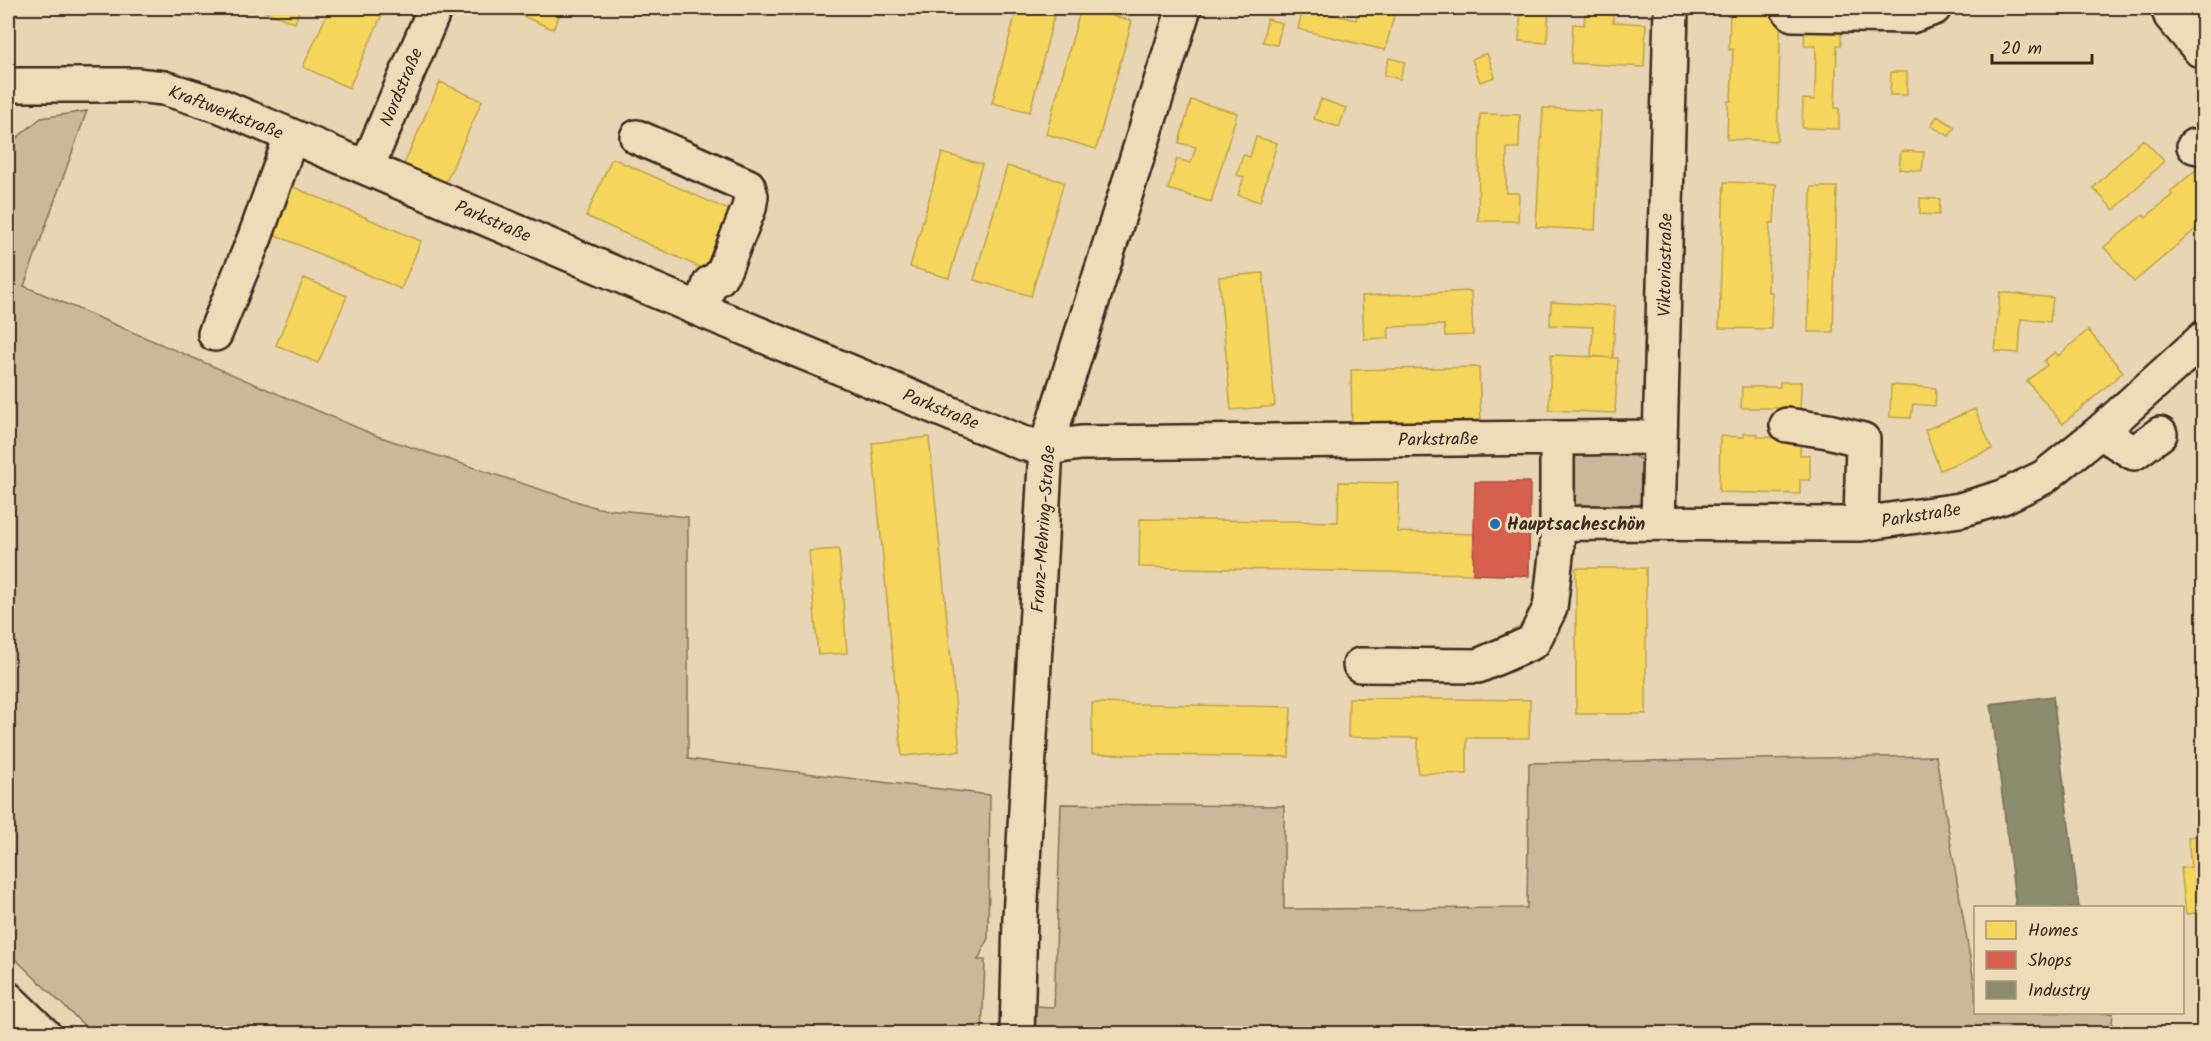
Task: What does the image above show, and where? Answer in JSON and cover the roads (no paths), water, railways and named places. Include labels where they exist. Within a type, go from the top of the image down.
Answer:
[{"type":"street","name":"Nordstraße","points":[[367,167],[435,8]]},
{"type":"street","name":"Franz-Mehring-Straße","points":[[1017,1034],[1020,917],[1046,448],[1184,8]]},
{"type":"street","name":"Viktoriastraße","points":[[1658,523],[1671,8]]},
{"type":"street","points":[[1787,8],[1793,14],[1911,16],[1934,8]]},
{"type":"street","points":[[2168,8],[2171,16],[2200,50]]},
{"type":"street","name":"Kraftwerkstraße","points":[[8,85],[136,85],[164,88],[221,106],[367,167]]},
{"type":"street","points":[[215,334],[255,237],[291,136]]},
{"type":"street","points":[[637,137],[748,186],[751,196],[749,208],[725,268],[719,278],[710,283],[701,310]]},
{"type":"street","name":"Parkstraße","points":[[367,167],[701,310],[1022,443],[1046,448],[1091,443],[1660,436]]},
{"type":"street","name":"Parkstraße","points":[[1557,523],[1861,524],[1960,510],[2003,497],[2044,477],[2100,432],[2204,338]]},
{"type":"street","points":[[1787,425],[1870,434],[1861,524]]},
{"type":"street","points":[[2100,432],[2134,453],[2160,434]]},
{"type":"street","points":[[1360,665],[1478,666],[1533,642],[1550,608],[1557,547],[1557,438]]},
{"type":"street","points":[[8,999],[44,1034]]},
{"type":"place","name":"Hauptsacheschön","points":[[1495,524]]}]
